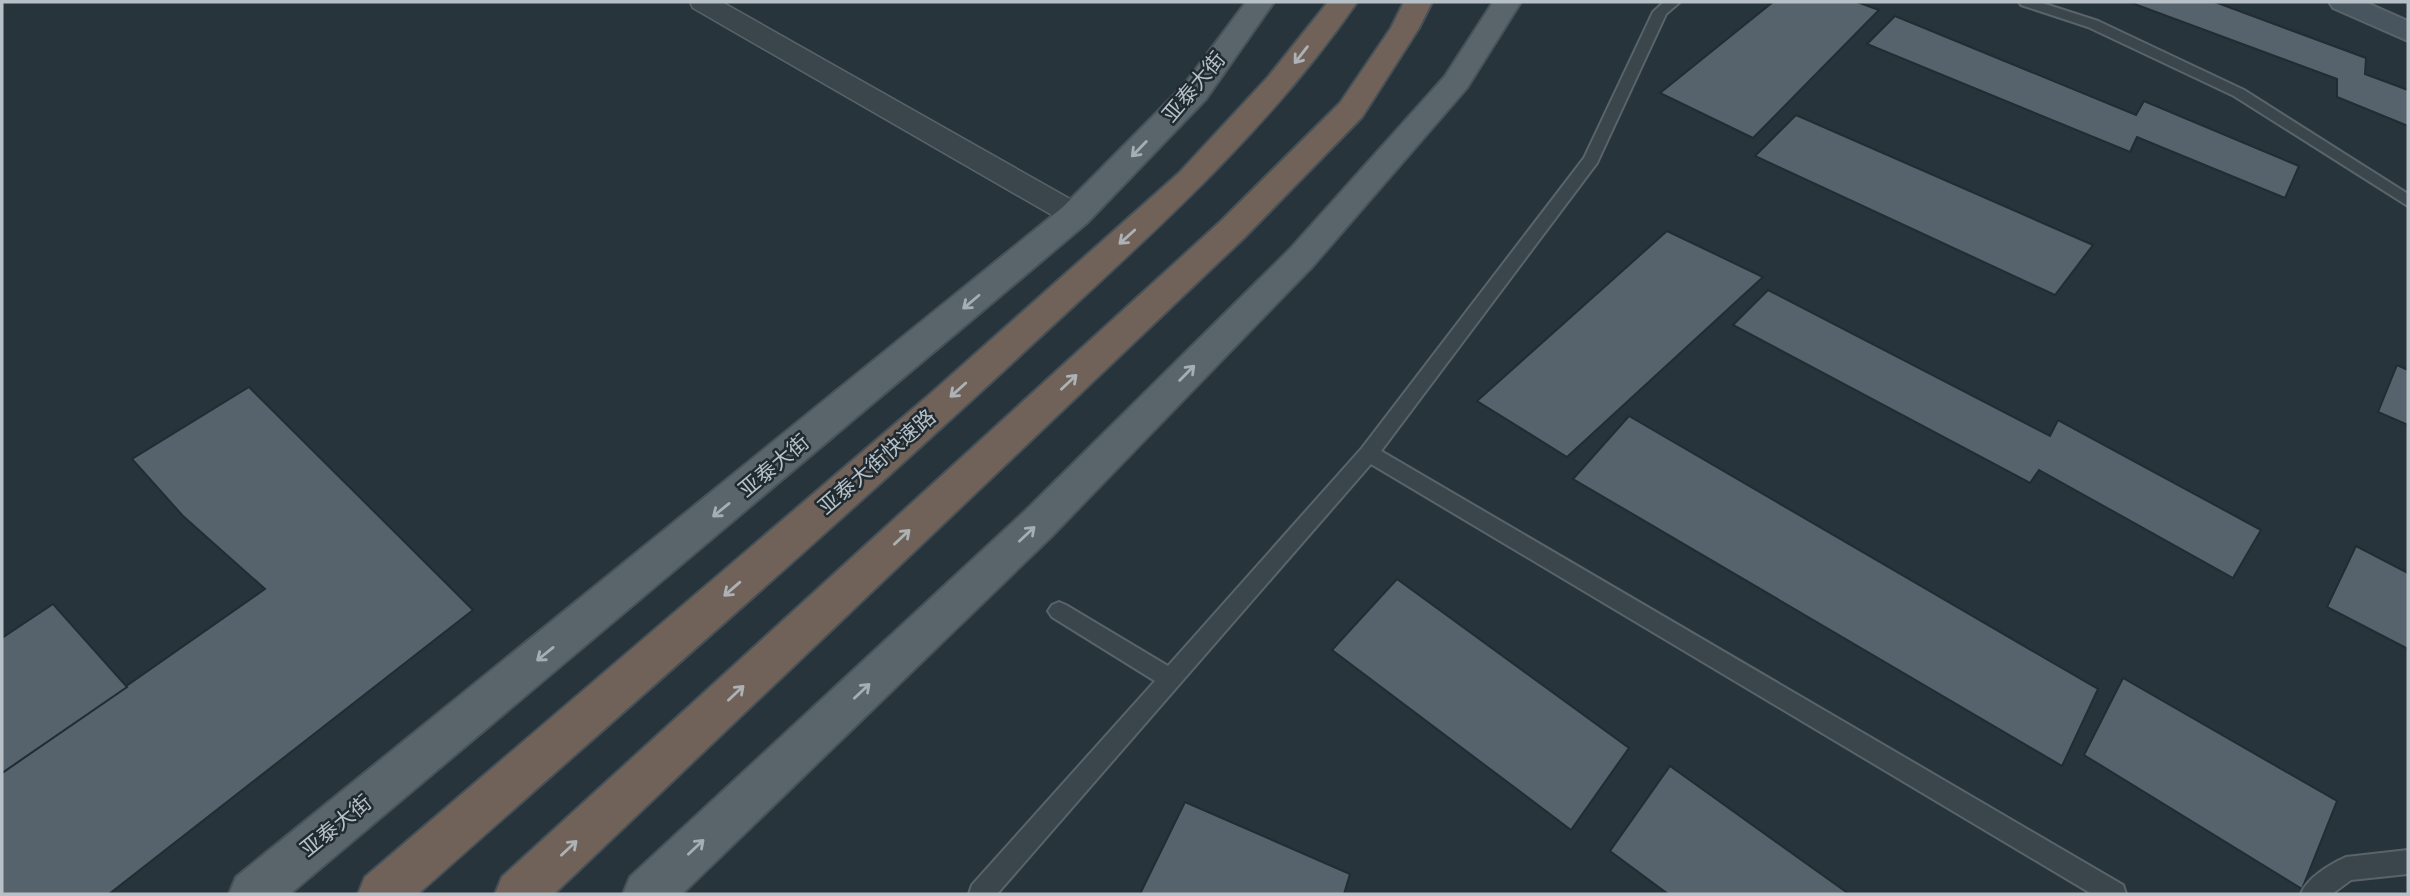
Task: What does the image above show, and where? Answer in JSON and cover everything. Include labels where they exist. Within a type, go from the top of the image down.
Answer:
[{"type":"highway","name":"亚泰大街快速路","points":[[382,894],[942,405],[1190,180],[1279,83],[1343,2]]},
{"type":"highway","points":[[519,894],[1233,229],[1351,110],[1411,15]]},
{"type":"main road","name":"亚泰大街","points":[[253,894],[1075,215],[1195,92],[1260,2]]},
{"type":"main road","points":[[647,894],[1038,524],[1301,258],[1456,82],[1507,2]]},
{"type":"street","points":[[703,2],[1075,215]]},
{"type":"street","points":[[2343,2],[2408,32]]},
{"type":"lane","points":[[981,894],[1370,453],[1591,159],[1660,12],[1673,2]]},
{"type":"lane","points":[[2026,2],[2093,24],[2239,93],[2408,201]]},
{"type":"lane","points":[[1370,453],[2114,894]]},
{"type":"lane","points":[[1059,611],[1171,678]]},
{"type":"lane","points":[[2313,894],[2346,869],[2408,862]]},
{"type":"building","points":[[1773,2],[1857,2],[1879,10],[1753,138],[1660,93]]},
{"type":"building","points":[[2129,2],[2215,2],[2366,58],[2365,74],[2408,90],[2408,126],[2337,97],[2337,79]]},
{"type":"building","points":[[1895,16],[2136,115],[2144,101],[2299,166],[2285,198],[2137,137],[2130,152],[1867,44]]},
{"type":"building","points":[[1796,115],[2093,245],[2055,295],[1755,156]]},
{"type":"building","points":[[1667,231],[1763,277],[1567,457],[1477,401]]},
{"type":"building","points":[[1768,290],[2050,436],[2058,420],[2261,530],[2233,578],[2039,470],[2030,483],[1733,325]]},
{"type":"building","points":[[2397,365],[2408,370],[2408,425],[2378,412]]},
{"type":"building","points":[[249,387],[473,610],[109,894],[2,894],[2,773],[265,589],[183,516],[132,459]]},
{"type":"building","points":[[1629,416],[2098,689],[2062,766],[1573,479]]},
{"type":"building","points":[[2356,546],[2408,573],[2408,649],[2327,607]]},
{"type":"building","points":[[1397,579],[1629,748],[1571,830],[1332,650]]},
{"type":"building","points":[[53,604],[127,687],[2,773],[2,638]]},
{"type":"building","points":[[2123,678],[2337,801],[2302,889],[2084,755]]},
{"type":"building","points":[[1670,766],[1849,894],[1668,894],[1610,851]]},
{"type":"building","points":[[1185,802],[1350,874],[1344,894],[1140,894]]}]
